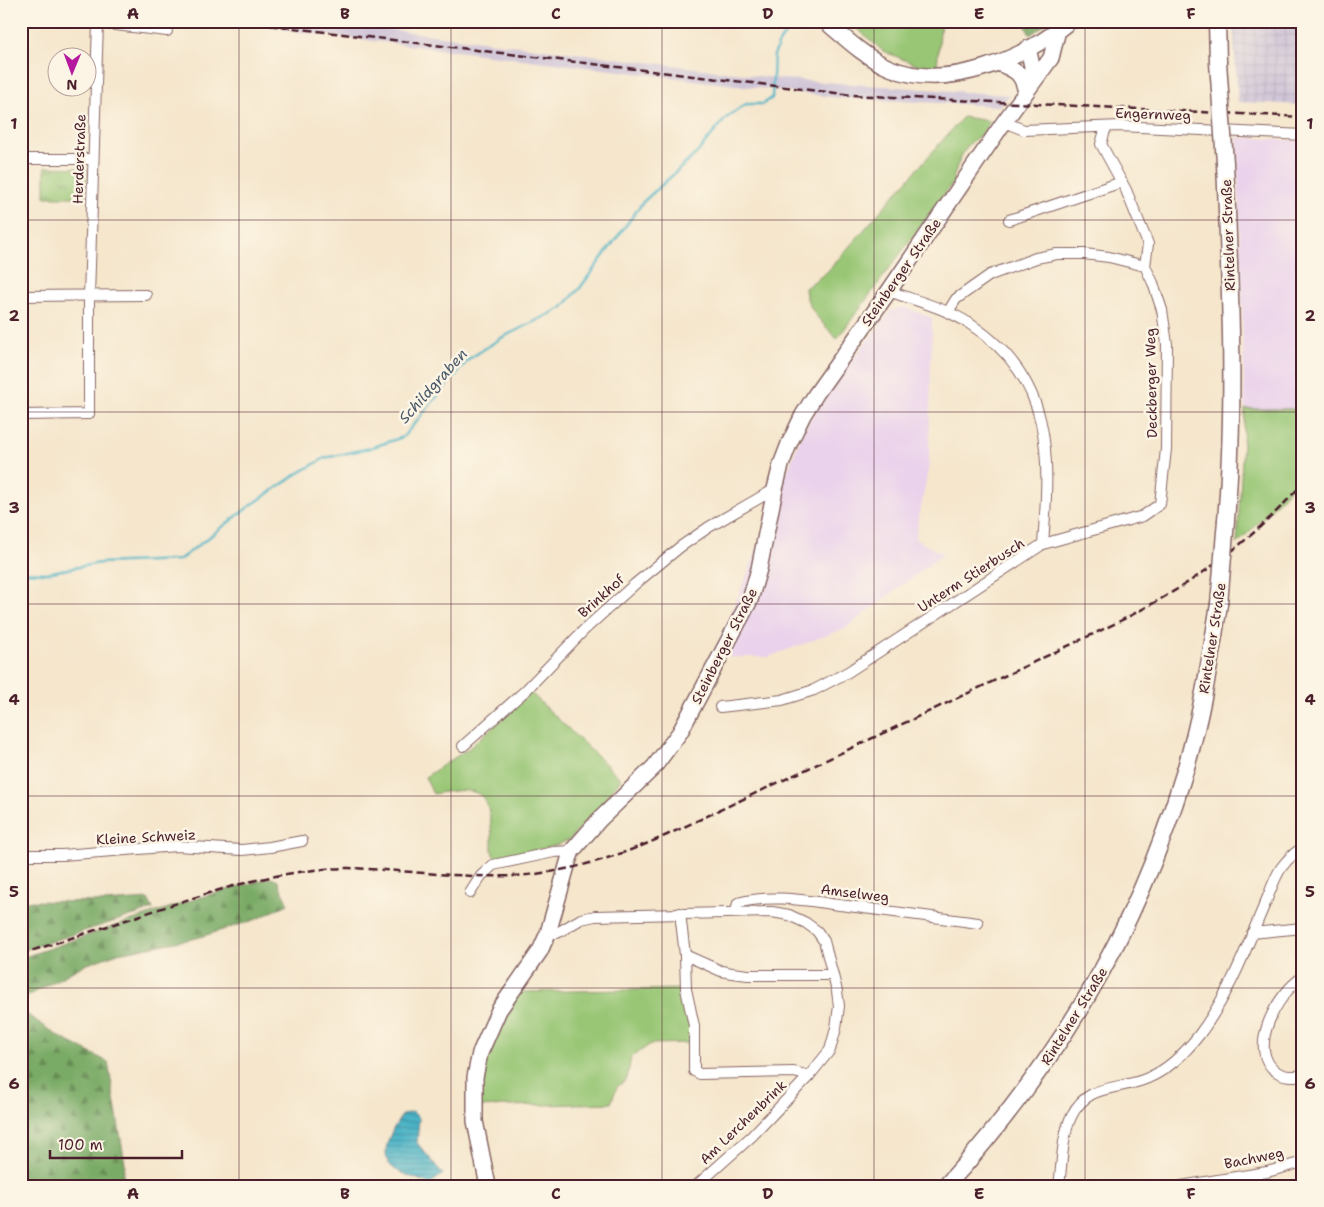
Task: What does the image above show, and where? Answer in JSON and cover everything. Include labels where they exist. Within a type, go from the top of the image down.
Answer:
[{"type":"main road","name":"Rintelner Straße","points":[[946,1186],[998,1126],[1033,1081],[1082,1007],[1107,964],[1159,847],[1185,772],[1201,704],[1219,604],[1230,455],[1232,369],[1225,164],[1216,21]]},
{"type":"street","points":[[81,21],[167,31]]},
{"type":"street","points":[[825,21],[860,50],[890,68],[925,76],[948,75],[998,63],[1030,47],[1064,26]]},
{"type":"street","name":"Herderstraße","points":[[21,415],[89,414],[89,296],[98,23]]},
{"type":"street","name":"Steinberger Straße","points":[[488,1186],[474,1122],[475,1078],[480,1053],[499,1010],[540,951],[548,933],[572,852],[599,820],[654,767],[683,726],[750,600],[759,569],[775,489],[789,444],[803,415],[1004,122],[1052,58],[1064,26]]},
{"type":"street","points":[[1030,47],[1042,56],[1042,71]]},
{"type":"street","points":[[1028,89],[1032,66],[1030,47]]},
{"type":"street","points":[[998,63],[1014,69],[1028,89]]},
{"type":"street","name":"Engernweg","points":[[1004,122],[1024,130],[1106,126],[1303,135]]},
{"type":"street","points":[[948,312],[956,299],[990,275],[1036,258],[1057,254],[1084,254],[1109,257],[1145,266],[1148,244],[1122,182],[1101,144],[1106,126]]},
{"type":"street","points":[[21,160],[93,159]]},
{"type":"street","points":[[1010,220],[1122,182]]},
{"type":"street","name":"Deckberger Weg","points":[[1043,544],[1143,516],[1160,504],[1166,449],[1167,344],[1162,310],[1145,266]]},
{"type":"street","name":"Unterm Stierbusch","points":[[720,707],[782,700],[814,690],[848,672],[1043,544],[1046,493],[1045,445],[1039,415],[1029,389],[1005,354],[990,339],[969,324],[948,312],[889,291]]},
{"type":"street","points":[[21,296],[146,295]]},
{"type":"street","name":"Brinkhof","points":[[463,746],[526,690],[584,630],[665,559],[709,527],[775,489]]},
{"type":"street","name":"Kleine Schweiz","points":[[21,855],[62,855],[177,846],[242,850],[302,841]]},
{"type":"street","points":[[1059,1186],[1067,1132],[1072,1116],[1079,1104],[1090,1094],[1106,1088],[1145,1080],[1169,1067],[1186,1052],[1200,1034],[1232,980],[1280,869],[1296,851],[1303,848]]},
{"type":"street","points":[[470,893],[481,876],[493,865],[554,852],[572,852]]},
{"type":"street","name":"Amselweg","points":[[736,912],[738,903],[755,898],[797,900],[905,912],[978,923]]},
{"type":"street","name":"Am Lerchenbrink","points":[[548,933],[557,933],[581,919],[595,916],[772,912],[789,915],[806,923],[816,930],[824,941],[839,1006],[830,1050],[809,1076],[752,1136],[696,1186]]},
{"type":"street","name":"Am Lerchenbrink","points":[[680,913],[685,955],[686,989],[694,1026],[694,1071],[700,1074],[794,1072],[809,1076]]},
{"type":"street","points":[[1252,933],[1303,928]]},
{"type":"street","points":[[685,955],[721,971],[732,973],[748,975],[833,975]]},
{"type":"street","points":[[1303,977],[1286,990],[1276,1007],[1268,1025],[1263,1046],[1270,1068],[1292,1078],[1303,1075]]},
{"type":"street","name":"Bachweg","points":[[1181,1186],[1267,1172],[1303,1162]]},
{"type":"shaded area","points":[[286,21],[322,21],[782,79],[1009,95],[1001,106],[841,98],[284,30]]},
{"type":"shaded area","points":[[1233,21],[1303,21],[1303,105],[1238,102]]},
{"type":"shaded area","points":[[1237,137],[1303,141],[1303,409],[1245,409]]},
{"type":"shaded area","points":[[904,307],[932,318],[929,465],[915,539],[943,554],[846,628],[768,657],[713,657],[803,432],[826,392],[891,311]]},
{"type":"green space","points":[[848,21],[941,21],[937,67],[917,65],[883,51]]},
{"type":"green space","points":[[1023,21],[1050,21],[1030,35]]},
{"type":"green space","points":[[963,117],[989,121],[982,134],[964,151],[952,184],[837,339],[812,309],[806,296],[805,288],[827,272]]},
{"type":"green space","points":[[45,167],[87,168],[85,197],[45,197]]},
{"type":"green space","points":[[1245,409],[1303,409],[1303,474],[1237,544]]},
{"type":"green space","points":[[531,693],[621,779],[594,813],[569,840],[554,846],[497,859],[492,852],[491,825],[486,802],[473,792],[450,791],[433,794],[425,777],[468,749]]},
{"type":"green space","points":[[269,878],[277,879],[288,904],[257,919],[197,938],[118,953],[82,966],[21,1000],[21,958],[198,898]]},
{"type":"green space","points":[[148,899],[153,909],[21,951],[21,901],[105,902]]},
{"type":"green space","points":[[686,989],[694,1043],[651,1044],[631,1057],[627,1079],[617,1087],[611,1103],[474,1107],[482,1067],[502,1018],[519,992]]},
{"type":"green space","points":[[21,1010],[58,1036],[108,1062],[125,1164],[121,1186],[21,1186]]},
{"type":"water","points":[[413,1112],[419,1118],[417,1143],[443,1174],[430,1184],[393,1168],[388,1162],[386,1155],[388,1140],[395,1126],[403,1114]]},
{"type":"waterway","name":"Schildgraben","points":[[21,572],[46,573],[100,563],[179,560],[250,506],[297,474],[325,458],[370,448],[403,437],[469,359],[501,338],[562,308],[580,288],[643,202],[697,153],[726,118],[746,104],[763,104],[772,98],[774,55],[793,21]]},
{"type":"railway","points":[[234,21],[852,95],[1303,117]]},
{"type":"railway","points":[[21,954],[180,902],[274,876],[324,869],[349,868],[452,875],[513,876],[573,868],[611,857],[667,835],[1135,613],[1187,583],[1236,548],[1281,507],[1303,483]]}]
